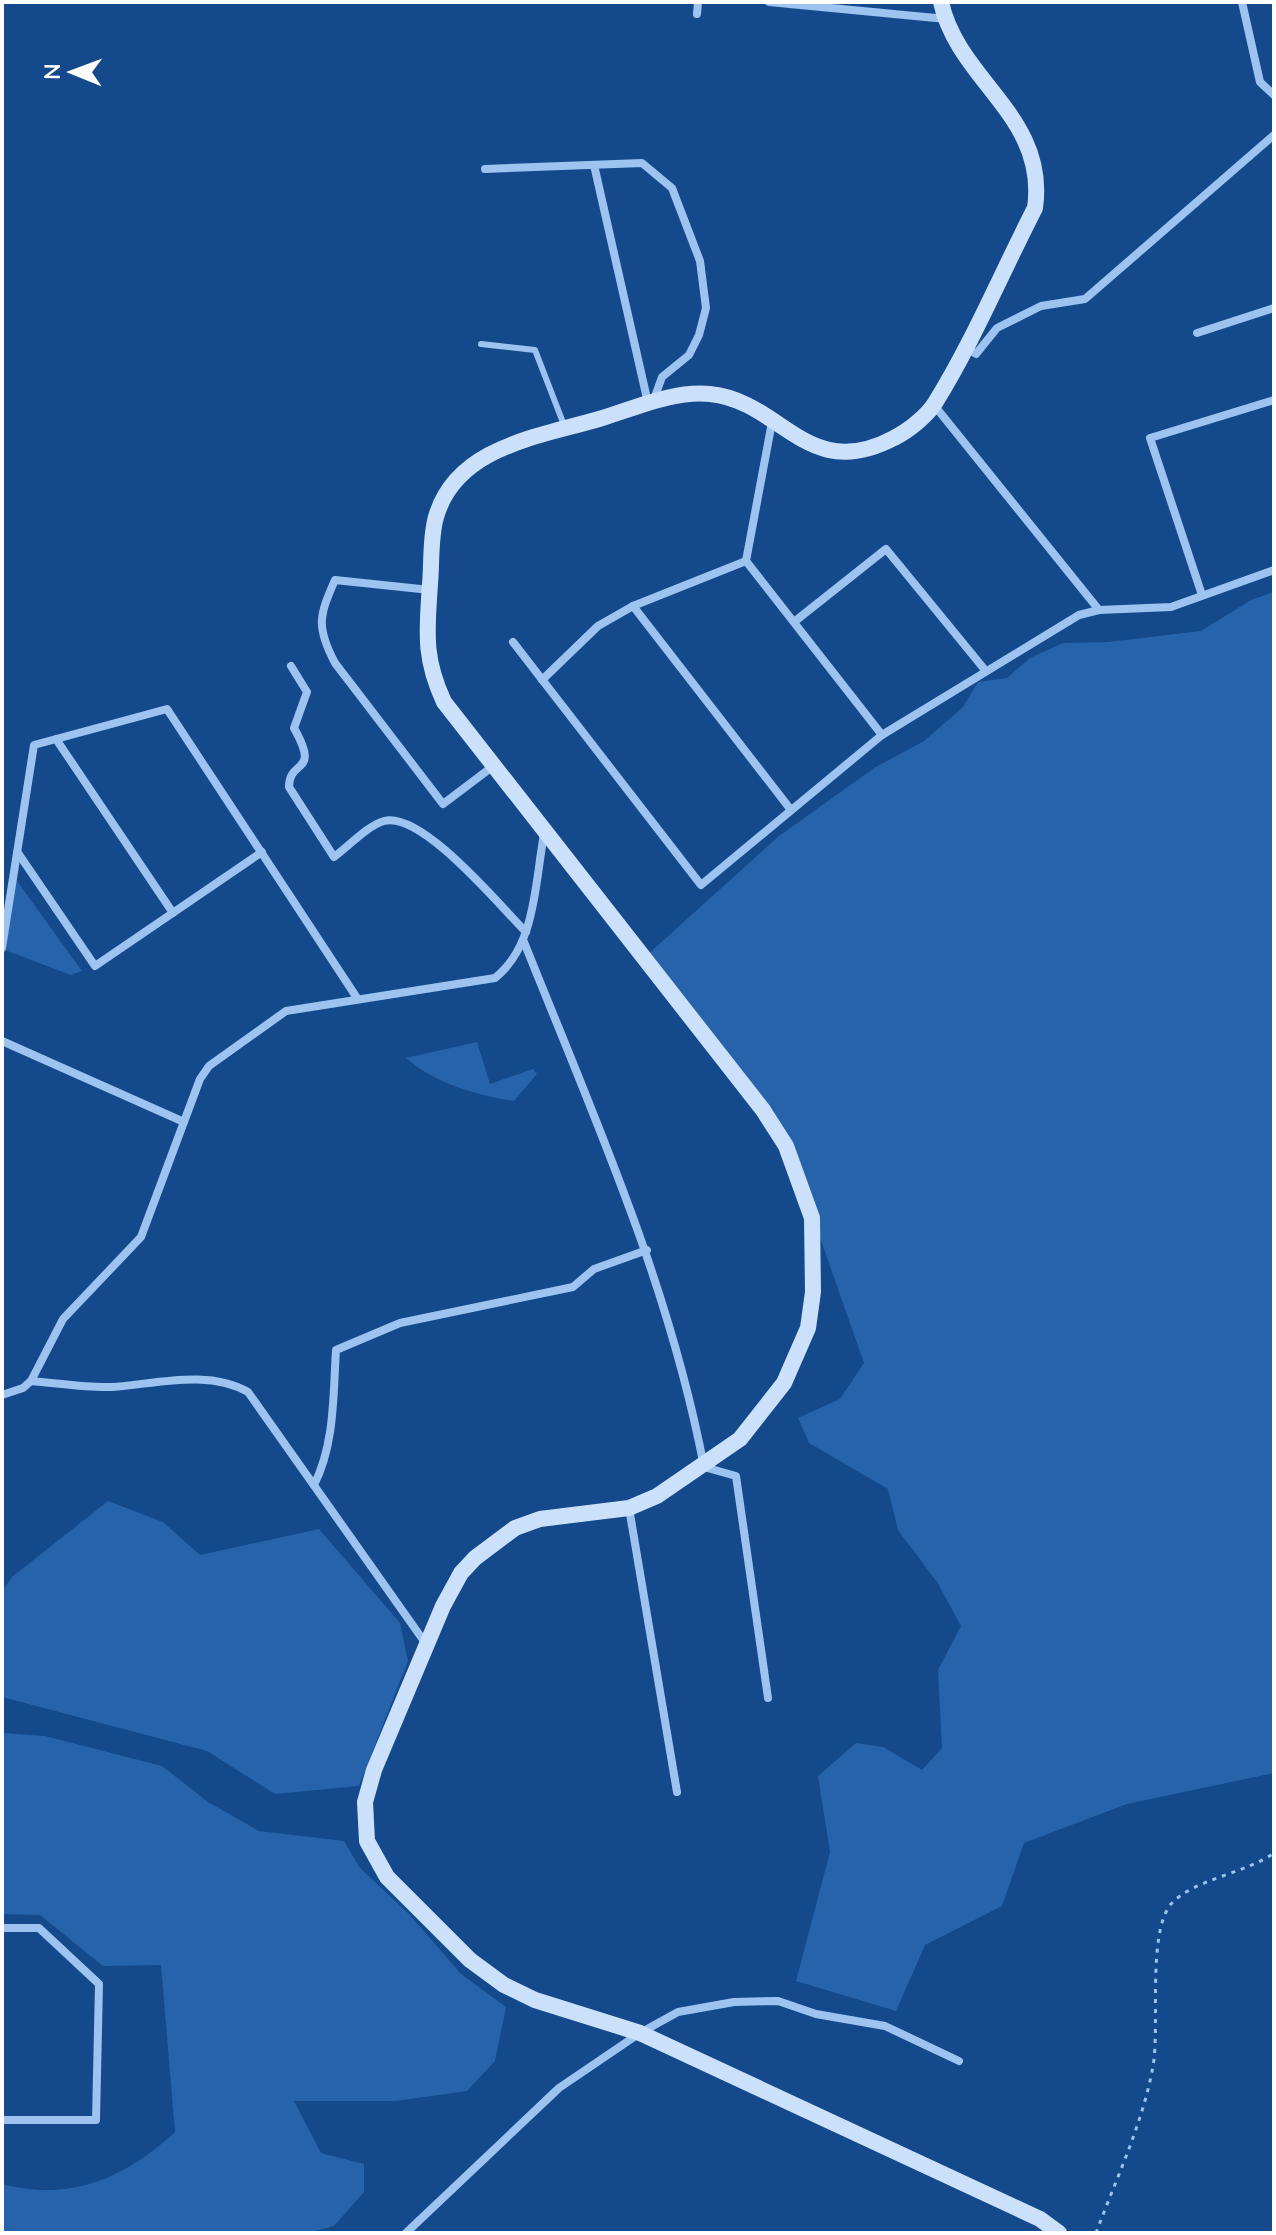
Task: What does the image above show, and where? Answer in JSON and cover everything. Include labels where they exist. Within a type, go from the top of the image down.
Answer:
[{"type":"street","points":[[697,14],[698,2]]},
{"type":"street","points":[[769,2],[946,19]]},
{"type":"street","points":[[941,2],[946,19],[1021,130],[1034,155],[1039,181],[1035,208],[934,405],[896,438],[853,452],[829,452],[812,446],[731,399],[694,393],[492,452],[461,472],[448,489],[436,516],[426,638],[433,678],[451,712],[492,767],[763,1110],[786,1146],[812,1218],[813,1292],[808,1328],[797,1357],[765,1410],[740,1439],[704,1467],[657,1496],[629,1508],[540,1519],[515,1528],[461,1573],[426,1645],[374,1770],[365,1802],[367,1841],[387,1877],[470,1960],[504,1985],[535,2000],[640,2033],[1040,2219],[1059,2233]]},
{"type":"street","points":[[1242,2],[1260,82],[1274,95]]},
{"type":"street","points":[[964,346],[976,354],[997,328],[1041,306],[1085,299],[1274,135]]},
{"type":"street","points":[[485,169],[642,163],[672,188],[700,261],[706,308],[699,335],[689,355],[662,377],[650,404]]},
{"type":"street","points":[[594,165],[650,404]]},
{"type":"street","points":[[1197,333],[1274,308]]},
{"type":"street","points":[[1202,595],[1150,438],[1274,400]]},
{"type":"street","points":[[934,405],[1099,610]]},
{"type":"street","points":[[772,422],[746,561],[882,735]]},
{"type":"street","points":[[794,622],[886,549],[985,670]]},
{"type":"street","points":[[542,680],[598,626],[633,606],[746,561]]},
{"type":"street","points":[[513,642],[701,885],[882,735],[1079,615],[1099,610],[1171,607],[1274,570]]},
{"type":"street","points":[[430,590],[335,580],[321,612],[326,646],[335,663],[443,804],[492,767]]},
{"type":"street","points":[[633,606],[791,810]]},
{"type":"street","points":[[291,666],[307,692],[294,728],[306,749],[304,764],[289,780],[289,787],[334,857],[381,822],[403,820],[432,837],[526,932]]},
{"type":"street","points":[[2,948],[34,745],[167,709],[357,998]]},
{"type":"street","points":[[56,739],[173,913]]},
{"type":"street","points":[[2,1395],[23,1388],[31,1381],[63,1319],[141,1237],[200,1079],[209,1066],[278,1015],[357,998],[485,981],[503,972],[524,942],[545,833]]},
{"type":"street","points":[[17,852],[95,966],[262,852]]},
{"type":"street","points":[[524,942],[647,1250],[688,1384],[704,1467]]},
{"type":"street","points":[[2,1041],[184,1122]]},
{"type":"street","points":[[314,1485],[323,1469],[330,1436],[336,1350],[400,1323],[573,1287],[594,1269],[647,1250]]},
{"type":"street","points":[[31,1381],[109,1387],[177,1380],[236,1385],[248,1392],[426,1645]]},
{"type":"street","points":[[704,1467],[736,1476],[768,1698]]},
{"type":"street","points":[[629,1508],[677,1792]]},
{"type":"street","points":[[2,1928],[39,1928],[99,1984],[96,2120],[2,2120]]},
{"type":"street","points":[[406,2233],[559,2088],[640,2033],[678,2012],[734,2002],[778,2001],[816,2014],[885,2026],[959,2061]]},
{"type":"lane","points":[[481,344],[535,350],[565,429]]},
{"type":"path","points":[[1096,2233],[1154,2064],[1153,2017],[1163,1921],[1172,1903],[1195,1888],[1255,1866],[1274,1853]]},
{"type":"shaded area","points":[[1274,592],[1274,1773],[1127,1804],[1024,1843],[1002,1906],[925,1945],[896,2011],[796,1981],[830,1852],[818,1776],[856,1743],[883,1747],[922,1770],[942,1748],[938,1670],[961,1626],[937,1582],[898,1530],[888,1489],[809,1443],[798,1418],[840,1399],[864,1363],[804,1192],[778,1133],[646,956],[779,836],[874,768],[924,741],[963,707],[978,682],[1007,678],[1030,658],[1063,643],[1108,642],[1201,631],[1251,600]]},
{"type":"shaded area","points":[[14,877],[82,971],[71,975],[2,949]]},
{"type":"shaded area","points":[[477,1042],[490,1084],[533,1069],[537,1074],[514,1101],[457,1087],[430,1075],[406,1058]]},
{"type":"shaded area","points":[[108,1501],[163,1522],[200,1555],[319,1529],[400,1623],[408,1661],[359,1786],[275,1794],[207,1751],[2,1697],[2,1591],[12,1577]]},
{"type":"shaded area","points":[[2,1733],[45,1736],[162,1766],[208,1802],[259,1831],[344,1841],[360,1868],[409,1914],[461,1974],[506,2007],[495,2061],[467,2091],[396,2101],[294,2101],[321,2153],[364,2164],[364,2192],[334,2226],[308,2233],[2,2233],[2,2184],[51,2190],[96,2182],[137,2162],[175,2132],[161,1965],[103,1966],[40,1915],[2,1914]]}]
